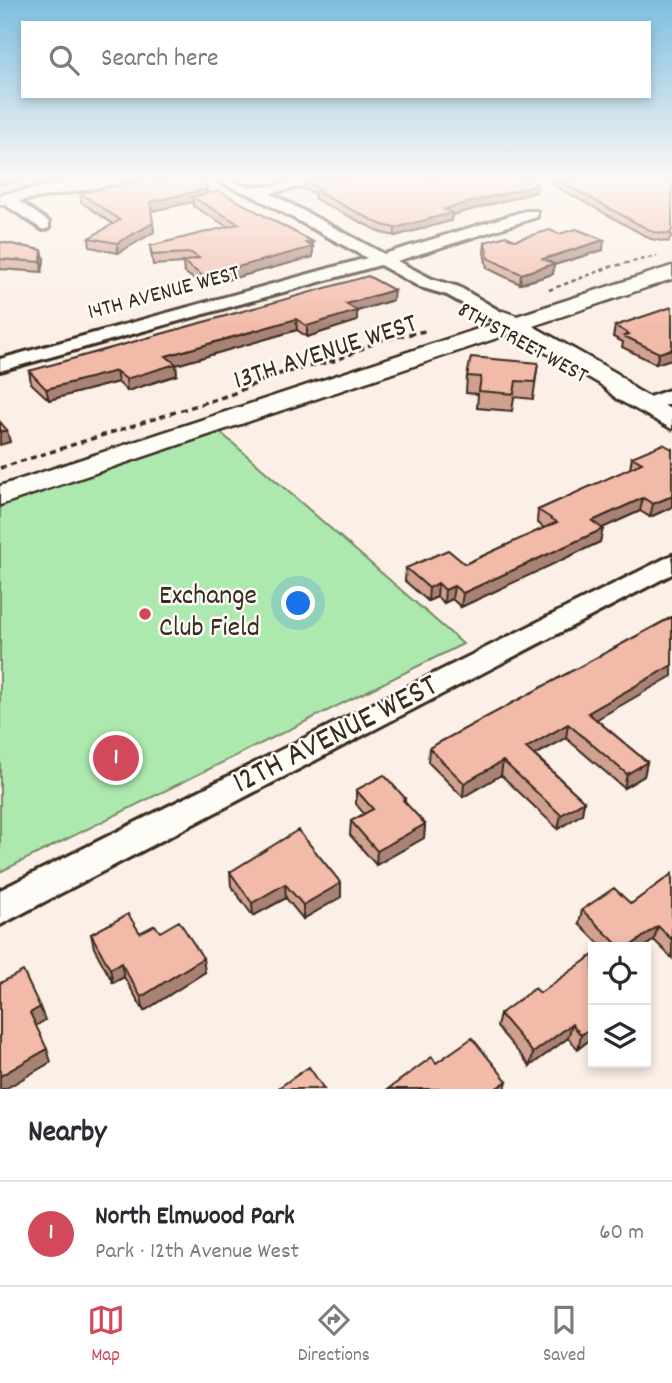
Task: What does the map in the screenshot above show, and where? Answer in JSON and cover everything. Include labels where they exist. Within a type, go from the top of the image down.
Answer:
[{"type":"street","name":"8TH STREET WEST","points":[[326,230],[426,283],[434,296],[498,324],[596,385],[636,400],[672,421]]},
{"type":"street","name":"14TH AVENUE WEST","points":[[0,365],[381,260],[479,230]]},
{"type":"street","name":"13TH AVENUE WEST","points":[[0,496],[668,263]]},
{"type":"street","name":"13TH AVENUE WEST","points":[[0,480],[498,324]]},
{"type":"street","points":[[636,400],[672,395]]},
{"type":"street","name":"12TH AVENUE WEST","points":[[0,908],[672,563]]},
{"type":"path","points":[[545,292],[610,267],[668,263]]},
{"type":"path","points":[[0,468],[232,394],[275,375],[337,360],[381,340],[436,328]]},
{"type":"green space","name":"Exchange Club Field","points":[[220,432],[463,644],[0,872],[0,506]]},
{"type":"building","points":[[103,230],[141,230],[117,243],[89,238]]},
{"type":"building","points":[[215,230],[291,230],[313,242],[306,243],[313,247],[203,276],[183,262],[199,258],[191,253],[152,255],[150,246]]},
{"type":"building","points":[[550,230],[559,234],[578,230],[604,240],[543,259],[554,264],[521,274],[488,258],[485,242],[506,236],[515,240]]},
{"type":"building","points":[[649,230],[672,230],[670,234]]},
{"type":"building","points":[[0,242],[42,250],[41,262],[0,259]]},
{"type":"building","points":[[368,276],[394,290],[346,304],[357,311],[307,326],[296,319],[166,356],[176,364],[126,379],[116,371],[46,389],[29,371]]},
{"type":"building","points":[[672,307],[672,349],[659,353],[624,336],[629,334],[615,326]]},
{"type":"building","points":[[471,357],[538,363],[535,382],[516,381],[514,394],[479,391],[481,377],[467,376]]},
{"type":"building","points":[[0,422],[7,430],[0,432]]},
{"type":"building","points":[[663,444],[672,449],[672,496],[653,504],[643,498],[592,521],[603,529],[463,593],[454,586],[445,590],[438,583],[429,588],[406,568],[448,550],[465,564],[557,522],[538,510],[642,463],[632,457]]},
{"type":"building","points":[[672,617],[672,665],[588,713],[647,762],[627,774],[568,724],[526,748],[584,801],[561,815],[503,761],[464,783],[429,748]]},
{"type":"building","points":[[384,775],[425,824],[377,851],[351,821],[373,809],[356,790]]},
{"type":"building","points":[[298,830],[341,883],[303,905],[285,884],[252,903],[230,872]]},
{"type":"building","points":[[672,874],[672,940],[658,926],[636,942],[615,942],[582,910],[614,888],[631,904]]},
{"type":"building","points":[[128,914],[140,933],[155,925],[160,932],[179,921],[203,958],[141,997],[121,963],[110,969],[91,934]]},
{"type":"building","points":[[588,959],[588,1030],[581,1035],[572,1024],[533,1053],[500,1014],[535,988],[540,993]]},
{"type":"building","points":[[23,971],[40,1007],[30,1013],[47,1049],[0,1076],[0,983]]},
{"type":"building","points":[[472,1038],[507,1081],[495,1089],[388,1089],[432,1057],[436,1063]]},
{"type":"building","points":[[309,1067],[324,1089],[277,1089]]},
{"type":"place","name":"Exchange Club Field","points":[[145,614]]},
{"type":"place","name":"North Elmwood Park","points":[[116,758]]}]
